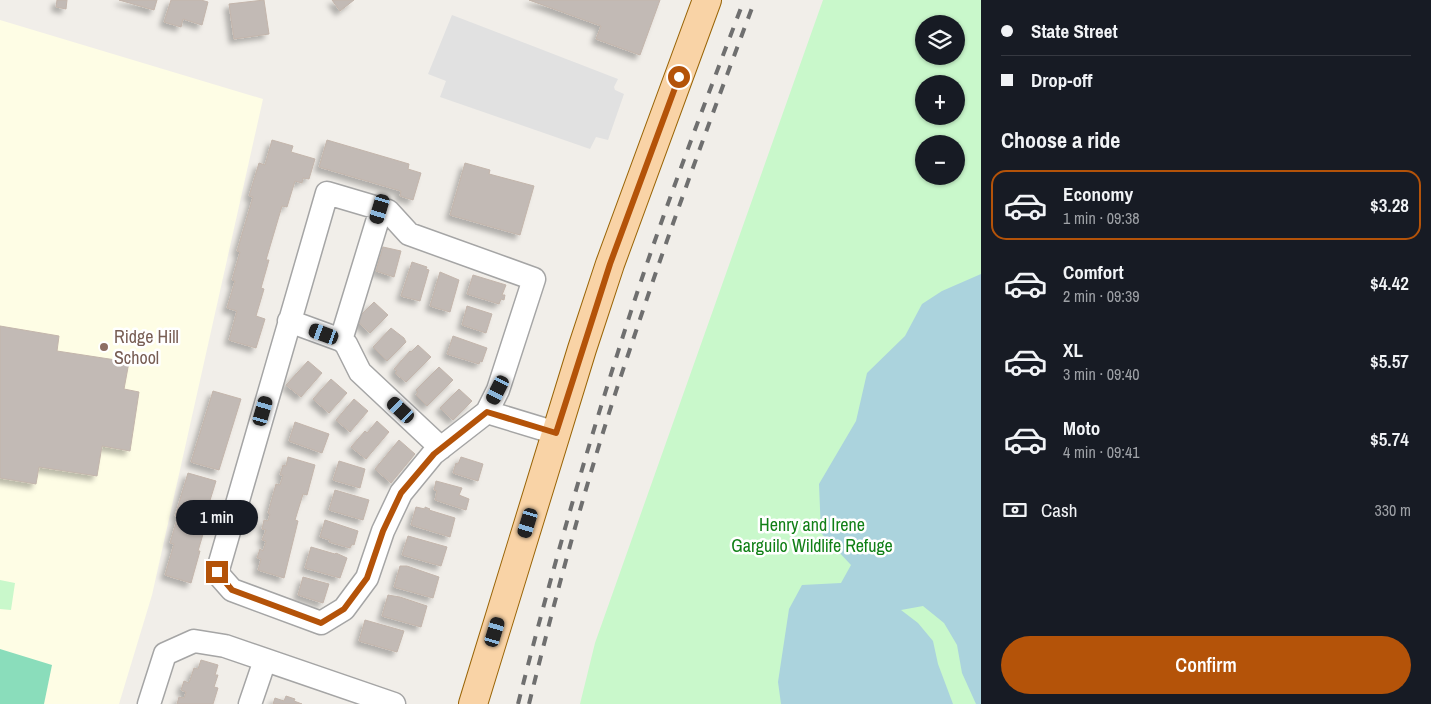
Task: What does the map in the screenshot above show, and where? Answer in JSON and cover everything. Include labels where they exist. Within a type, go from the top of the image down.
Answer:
[{"type":"main road","points":[[473,704],[610,264],[707,0]]},
{"type":"lane","points":[[327,192],[388,211],[410,234],[534,279],[498,390],[487,412],[434,454],[401,493],[383,531],[367,578],[344,609],[321,623],[232,590],[217,572],[289,321],[327,192]]},
{"type":"lane","points":[[341,340],[380,209]]},
{"type":"lane","points":[[289,321],[341,340],[346,344],[360,372],[441,448]]},
{"type":"lane","points":[[487,412],[556,433]]},
{"type":"lane","points":[[149,704],[165,654],[194,641],[225,646],[394,704]]},
{"type":"lane","points":[[250,704],[265,660]]},
{"type":"shaded area","points":[[452,15],[618,79],[614,87],[615,90],[624,94],[608,140],[596,137],[590,149],[440,97],[446,81],[428,74]]},
{"type":"shaded area","name":"Ridge Hill School","points":[[0,20],[263,99],[152,595],[119,704],[0,704]]},
{"type":"green space","name":"Henry and Irene Garguilo Wildlife Refuge","points":[[823,0],[981,0],[981,704],[580,704],[595,643]]},
{"type":"green space","points":[[0,580],[15,583],[11,610],[0,609]]},
{"type":"green space","points":[[0,649],[52,665],[44,704],[0,704]]},
{"type":"water","points":[[981,274],[981,704],[976,704],[962,673],[957,645],[944,623],[923,606],[901,610],[918,623],[933,641],[938,664],[953,704],[781,704],[778,682],[789,609],[802,585],[841,583],[851,565],[821,533],[819,484],[856,421],[867,373],[905,336],[922,304],[942,291]]},
{"type":"building","points":[[57,0],[67,0],[66,9],[56,7]]},
{"type":"building","points":[[119,0],[157,0],[154,10]]},
{"type":"building","points":[[171,0],[201,0],[208,2],[202,25],[183,19],[181,27],[164,22]]},
{"type":"building","points":[[264,0],[269,34],[234,39],[229,4]]},
{"type":"building","points":[[332,0],[354,0],[340,11]]},
{"type":"building","points":[[529,0],[660,0],[640,55],[596,39],[601,26]]},
{"type":"building","points":[[272,140],[293,146],[291,152],[315,159],[309,179],[303,178],[302,183],[295,181],[287,207],[282,206],[266,260],[269,260],[261,288],[264,289],[256,316],[265,319],[256,348],[229,340],[237,311],[227,308],[235,281],[232,280],[240,252],[237,251],[253,197],[249,196],[259,163],[265,165]]},
{"type":"building","points":[[327,140],[409,164],[408,169],[421,173],[413,200],[400,196],[401,191],[319,167]]},
{"type":"building","points":[[465,163],[490,170],[489,174],[534,186],[520,235],[450,215]]},
{"type":"building","points":[[383,247],[401,251],[394,277],[376,271]]},
{"type":"building","points":[[412,262],[427,267],[426,269],[429,270],[420,301],[401,296]]},
{"type":"building","points":[[440,272],[459,280],[450,312],[430,306]]},
{"type":"building","points":[[473,275],[506,285],[502,295],[505,295],[504,300],[501,299],[499,304],[467,294]]},
{"type":"building","points":[[374,302],[388,315],[370,333],[356,320]]},
{"type":"building","points":[[467,306],[492,314],[486,333],[462,325]]},
{"type":"building","points":[[0,326],[59,336],[57,351],[129,362],[124,389],[139,392],[130,451],[102,446],[97,476],[39,467],[36,484],[0,478]]},
{"type":"building","points":[[391,328],[404,338],[406,342],[387,361],[373,347]]},
{"type":"building","points":[[453,336],[487,348],[482,362],[480,361],[479,364],[447,354]]},
{"type":"building","points":[[418,345],[431,357],[406,382],[395,373],[397,371],[394,369]]},
{"type":"building","points":[[308,361],[322,373],[301,397],[286,385]]},
{"type":"building","points":[[439,367],[453,380],[427,406],[416,395],[418,392],[416,390]]},
{"type":"building","points":[[331,379],[347,393],[329,413],[313,399]]},
{"type":"building","points":[[459,389],[472,401],[453,420],[440,408]]},
{"type":"building","points":[[213,391],[241,399],[219,470],[191,462]]},
{"type":"building","points":[[354,399],[368,411],[350,432],[336,420]]},
{"type":"building","points":[[377,421],[389,432],[366,459],[351,447]]},
{"type":"building","points":[[295,422],[329,434],[322,453],[289,441]]},
{"type":"building","points":[[399,440],[415,454],[391,483],[375,469]]},
{"type":"building","points":[[288,457],[315,465],[307,495],[303,494],[295,520],[298,521],[284,578],[258,570],[261,559],[257,558],[260,549],[263,551],[266,541],[262,540],[266,530],[262,529],[264,520],[268,521],[270,514],[268,513],[276,484],[280,485],[283,475],[280,475],[283,465],[286,466]]},
{"type":"building","points":[[461,457],[483,464],[478,481],[453,473],[456,463],[458,464]]},
{"type":"building","points":[[339,461],[365,469],[360,488],[333,480]]},
{"type":"building","points":[[188,473],[216,481],[203,523],[206,524],[191,583],[165,575],[174,544],[170,543],[178,516],[175,516]]},
{"type":"building","points":[[436,481],[462,488],[459,495],[469,499],[466,510],[435,500],[437,491],[434,490]]},
{"type":"building","points":[[335,490],[369,500],[363,520],[329,510]]},
{"type":"building","points":[[416,507],[425,509],[425,507],[455,518],[450,537],[411,525]]},
{"type":"building","points":[[325,520],[358,531],[354,545],[352,544],[350,548],[329,542],[330,540],[320,537]]},
{"type":"building","points":[[408,536],[447,547],[441,566],[402,555]]},
{"type":"building","points":[[311,547],[336,553],[347,558],[340,578],[305,568]]},
{"type":"building","points":[[400,566],[407,566],[439,577],[433,598],[394,587]]},
{"type":"building","points":[[303,577],[329,584],[323,603],[298,595]]},
{"type":"building","points":[[388,595],[427,606],[421,627],[382,616]]},
{"type":"building","points":[[365,620],[404,631],[397,652],[359,641]]},
{"type":"building","points":[[201,660],[218,665],[215,675],[218,675],[214,687],[218,688],[213,704],[177,704],[179,697],[184,698],[186,692],[181,690],[184,681],[189,683],[194,668],[198,669]]},
{"type":"building","points":[[286,696],[302,704],[273,704],[275,698],[284,701]]},
{"type":"railway","points":[[518,704],[578,483],[632,307],[678,175],[744,0]]},
{"type":"railway","points":[[529,704],[575,527],[615,395],[674,220],[755,0]]},
{"type":"place","name":"Ridge Hill School","points":[[104,347]]},
{"type":"route","points":[[217,572],[232,590],[321,623],[344,609],[367,578],[383,531],[401,493],[434,454],[487,412],[556,433],[610,264],[679,77]]}]
